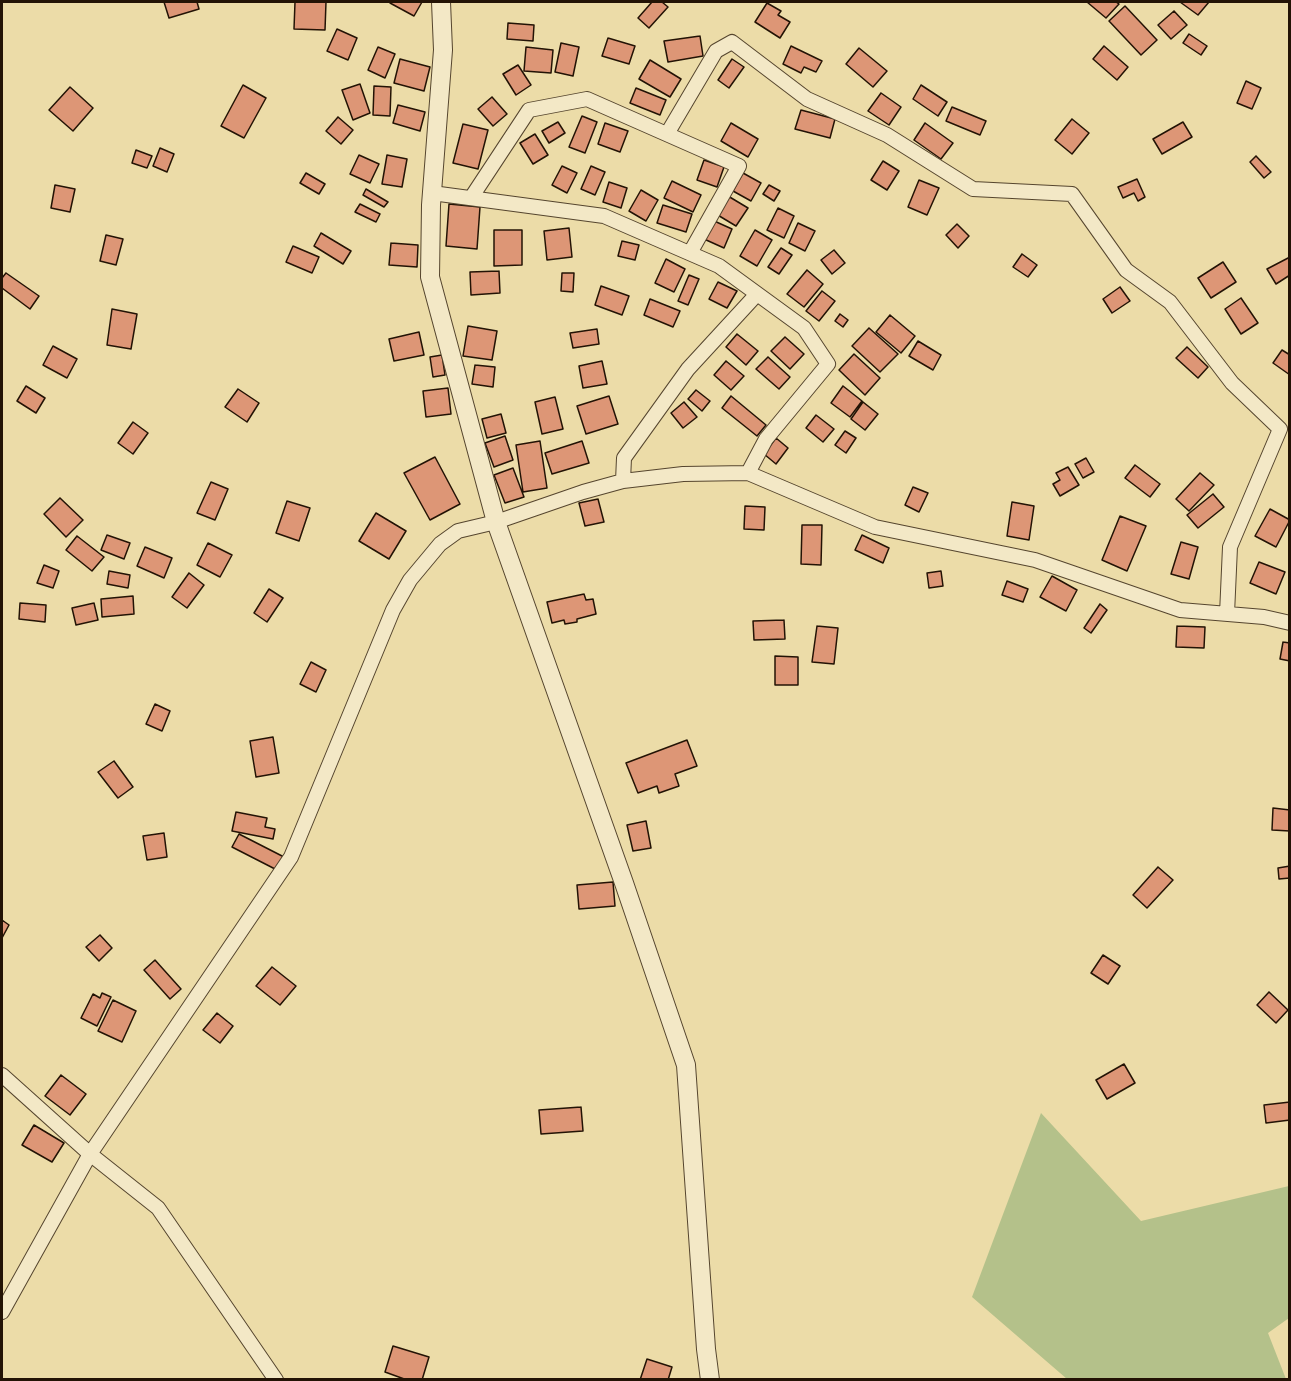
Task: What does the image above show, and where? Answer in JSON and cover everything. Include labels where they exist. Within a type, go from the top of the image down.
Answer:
[{"type":"street","points":[[441,2],[442,50],[432,193],[430,277],[496,522],[686,1065],[710,1380]]},
{"type":"street","points":[[667,134],[716,51],[732,42],[807,99],[887,135],[973,189],[1072,194],[1126,270],[1170,302],[1232,383],[1280,429],[1230,547],[1227,614]]},
{"type":"street","points":[[471,198],[530,110],[587,99],[739,166],[690,254]]},
{"type":"street","points":[[432,193],[604,216],[719,266],[804,328],[828,364],[766,439],[748,473]]},
{"type":"street","points":[[623,481],[624,458],[630,449],[688,369],[757,294]]},
{"type":"street","points":[[2,1312],[90,1154],[291,857],[393,610],[410,580],[440,544],[459,531],[496,522],[583,492],[623,481],[683,474],[748,473],[875,526],[1035,560],[1179,610],[1264,617],[1290,623]]},
{"type":"street","points":[[2,1075],[90,1154],[159,1209],[276,1380]]},
{"type":"green space","points":[[1041,1113],[1141,1221],[1289,1186],[1289,1318],[1268,1333],[1286,1379],[1067,1379],[972,1297]]},
{"type":"building","points":[[164,2],[197,2],[199,9],[169,18]]},
{"type":"building","points":[[295,2],[326,2],[325,30],[294,29]]},
{"type":"building","points":[[391,2],[422,2],[414,16]]},
{"type":"building","points":[[652,2],[662,2],[668,7],[649,28],[638,18]]},
{"type":"building","points":[[1087,2],[1116,2],[1119,4],[1106,18]]},
{"type":"building","points":[[1180,2],[1209,2],[1198,15]]},
{"type":"building","points":[[767,3],[781,11],[778,15],[790,22],[780,38],[755,22]]},
{"type":"building","points":[[1125,6],[1157,40],[1141,55],[1109,21]]},
{"type":"building","points":[[1174,11],[1187,25],[1171,39],[1158,25]]},
{"type":"building","points":[[508,23],[534,25],[533,41],[507,39]]},
{"type":"building","points":[[337,29],[357,38],[348,60],[327,51]]},
{"type":"building","points":[[1189,34],[1207,46],[1201,55],[1183,43]]},
{"type":"building","points":[[700,36],[703,56],[668,62],[664,41]]},
{"type":"building","points":[[608,38],[635,46],[629,64],[602,56]]},
{"type":"building","points":[[561,43],[579,47],[573,76],[555,72]]},
{"type":"building","points":[[791,46],[822,61],[816,72],[804,67],[801,73],[783,64]]},
{"type":"building","points":[[1104,46],[1128,67],[1117,80],[1093,59]]},
{"type":"building","points":[[378,47],[395,54],[385,78],[368,70]]},
{"type":"building","points":[[526,47],[553,50],[551,73],[524,71]]},
{"type":"building","points":[[859,48],[887,71],[873,87],[846,64]]},
{"type":"building","points":[[400,59],[430,67],[424,91],[394,83]]},
{"type":"building","points":[[732,59],[744,67],[729,88],[718,80]]},
{"type":"building","points":[[650,60],[681,79],[670,97],[639,79]]},
{"type":"building","points":[[518,65],[531,85],[516,95],[503,74]]},
{"type":"building","points":[[1246,81],[1261,88],[1252,109],[1237,103]]},
{"type":"building","points":[[360,84],[370,113],[353,120],[342,90]]},
{"type":"building","points":[[243,85],[266,98],[244,138],[221,126]]},
{"type":"building","points":[[921,85],[947,102],[938,116],[913,99]]},
{"type":"building","points":[[374,86],[391,87],[390,116],[373,115]]},
{"type":"building","points":[[70,87],[93,108],[73,131],[49,110]]},
{"type":"building","points":[[636,88],[666,100],[660,115],[630,103]]},
{"type":"building","points":[[881,93],[901,107],[889,125],[868,111]]},
{"type":"building","points":[[492,97],[507,114],[493,126],[478,109]]},
{"type":"building","points":[[398,105],[425,112],[420,131],[393,123]]},
{"type":"building","points":[[952,107],[986,121],[980,135],[946,121]]},
{"type":"building","points":[[801,110],[835,119],[830,138],[795,129]]},
{"type":"building","points":[[582,116],[597,122],[585,153],[569,147]]},
{"type":"building","points":[[338,117],[353,130],[341,144],[326,131]]},
{"type":"building","points":[[1072,119],[1089,133],[1072,154],[1055,140]]},
{"type":"building","points":[[558,122],[565,133],[549,143],[542,131]]},
{"type":"building","points":[[1183,122],[1192,137],[1162,154],[1153,139]]},
{"type":"building","points":[[605,123],[628,131],[620,152],[598,144]]},
{"type":"building","points":[[731,123],[758,139],[748,157],[721,141]]},
{"type":"building","points":[[925,123],[953,143],[941,159],[914,140]]},
{"type":"building","points":[[463,124],[488,130],[478,169],[453,163]]},
{"type":"building","points":[[535,134],[548,155],[533,164],[520,143]]},
{"type":"building","points":[[160,148],[174,154],[167,172],[153,166]]},
{"type":"building","points":[[136,150],[152,156],[147,168],[132,163]]},
{"type":"building","points":[[359,155],[379,164],[370,183],[350,174]]},
{"type":"building","points":[[387,155],[407,159],[402,187],[382,184]]},
{"type":"building","points":[[1256,156],[1271,172],[1264,178],[1250,162]]},
{"type":"building","points":[[704,160],[724,167],[717,187],[697,180]]},
{"type":"building","points":[[883,161],[899,171],[887,190],[871,180]]},
{"type":"building","points":[[562,166],[577,173],[567,193],[552,185]]},
{"type":"building","points":[[591,166],[605,172],[595,195],[581,189]]},
{"type":"building","points":[[306,173],[325,184],[319,194],[300,183]]},
{"type":"building","points":[[743,173],[761,183],[751,201],[733,191]]},
{"type":"building","points":[[1137,179],[1145,197],[1138,201],[1134,193],[1123,198],[1118,187]]},
{"type":"building","points":[[919,180],[939,188],[927,215],[908,207]]},
{"type":"building","points":[[672,181],[701,195],[693,212],[664,198]]},
{"type":"building","points":[[609,182],[627,188],[621,208],[603,202]]},
{"type":"building","points":[[55,185],[75,189],[70,212],[51,208]]},
{"type":"building","points":[[769,185],[780,191],[774,201],[763,194]]},
{"type":"building","points":[[366,189],[388,202],[384,207],[363,195]]},
{"type":"building","points":[[641,190],[658,200],[646,221],[629,211]]},
{"type":"building","points":[[728,196],[748,208],[736,226],[716,214]]},
{"type":"building","points":[[360,204],[380,214],[376,222],[355,212]]},
{"type":"building","points":[[449,204],[480,207],[477,249],[446,246]]},
{"type":"building","points":[[663,205],[692,214],[686,232],[657,223]]},
{"type":"building","points":[[778,208],[794,216],[784,238],[767,230]]},
{"type":"building","points":[[712,220],[732,229],[724,248],[704,239]]},
{"type":"building","points":[[798,223],[815,231],[805,251],[789,243]]},
{"type":"building","points":[[957,224],[969,236],[958,248],[946,235]]},
{"type":"building","points":[[569,228],[572,257],[547,260],[544,231]]},
{"type":"building","points":[[494,230],[522,230],[522,265],[494,266]]},
{"type":"building","points":[[755,230],[772,240],[757,266],[740,256]]},
{"type":"building","points":[[321,233],[351,251],[343,264],[314,246]]},
{"type":"building","points":[[106,235],[123,239],[116,265],[100,261]]},
{"type":"building","points":[[622,241],[639,245],[635,260],[618,256]]},
{"type":"building","points":[[391,243],[418,245],[417,267],[389,265]]},
{"type":"building","points":[[293,246],[319,257],[312,273],[286,262]]},
{"type":"building","points":[[781,248],[792,255],[779,274],[768,267]]},
{"type":"building","points":[[834,250],[845,263],[832,274],[821,260]]},
{"type":"building","points":[[1022,254],[1037,265],[1028,277],[1013,267]]},
{"type":"building","points":[[1290,257],[1290,275],[1276,284],[1267,269]]},
{"type":"building","points":[[666,259],[685,269],[674,292],[655,283]]},
{"type":"building","points":[[1223,262],[1236,282],[1211,298],[1198,278]]},
{"type":"building","points":[[807,270],[823,284],[804,307],[787,294]]},
{"type":"building","points":[[499,271],[500,293],[471,295],[470,272]]},
{"type":"building","points":[[6,273],[39,296],[30,309],[2,288],[2,278]]},
{"type":"building","points":[[562,273],[574,273],[573,292],[561,291]]},
{"type":"building","points":[[689,275],[699,279],[688,305],[678,301]]},
{"type":"building","points":[[718,282],[737,291],[727,308],[709,299]]},
{"type":"building","points":[[601,286],[629,296],[622,315],[595,305]]},
{"type":"building","points":[[1120,287],[1130,301],[1112,313],[1103,299]]},
{"type":"building","points":[[822,291],[835,301],[819,321],[806,311]]},
{"type":"building","points":[[1241,298],[1258,323],[1241,334],[1225,309]]},
{"type":"building","points":[[650,299],[680,311],[673,327],[644,315]]},
{"type":"building","points":[[112,309],[137,314],[131,349],[107,345]]},
{"type":"building","points":[[840,314],[848,320],[843,327],[835,321]]},
{"type":"building","points":[[890,315],[915,336],[901,353],[876,332]]},
{"type":"building","points":[[468,326],[497,331],[492,360],[463,356]]},
{"type":"building","points":[[869,328],[898,354],[880,372],[852,346]]},
{"type":"building","points":[[597,329],[599,344],[573,348],[570,333]]},
{"type":"building","points":[[419,332],[424,355],[394,361],[389,339]]},
{"type":"building","points":[[737,334],[758,351],[746,365],[726,347]]},
{"type":"building","points":[[785,337],[804,354],[790,369],[771,351]]},
{"type":"building","points":[[918,341],[941,355],[933,370],[909,356]]},
{"type":"building","points":[[53,346],[77,359],[67,378],[43,365]]},
{"type":"building","points":[[1187,347],[1208,367],[1198,378],[1176,358]]},
{"type":"building","points":[[1282,350],[1290,355],[1290,375],[1273,363]]},
{"type":"building","points":[[854,354],[880,378],[865,395],[839,370]]},
{"type":"building","points":[[442,355],[445,375],[433,377],[430,357]]},
{"type":"building","points":[[768,357],[790,377],[779,389],[756,369]]},
{"type":"building","points":[[602,361],[607,384],[583,388],[579,366]]},
{"type":"building","points":[[726,361],[744,376],[731,390],[714,375]]},
{"type":"building","points":[[475,365],[495,367],[493,387],[472,384]]},
{"type":"building","points":[[26,386],[45,398],[36,413],[17,401]]},
{"type":"building","points":[[843,386],[862,401],[850,417],[831,403]]},
{"type":"building","points":[[448,388],[451,414],[426,417],[423,391]]},
{"type":"building","points":[[238,389],[259,403],[247,422],[225,407]]},
{"type":"building","points":[[696,390],[710,401],[702,411],[688,399]]},
{"type":"building","points":[[609,396],[618,424],[586,434],[577,406]]},
{"type":"building","points":[[731,396],[766,425],[757,436],[722,408]]},
{"type":"building","points":[[555,397],[563,429],[542,434],[535,402]]},
{"type":"building","points":[[684,402],[697,417],[683,428],[671,413]]},
{"type":"building","points":[[863,402],[878,414],[865,430],[851,419]]},
{"type":"building","points":[[501,414],[506,433],[487,438],[482,419]]},
{"type":"building","points":[[816,415],[834,429],[823,442],[806,428]]},
{"type":"building","points":[[133,422],[148,433],[133,454],[118,443]]},
{"type":"building","points":[[845,431],[856,438],[846,453],[835,445]]},
{"type":"building","points":[[505,436],[513,460],[494,467],[485,443]]},
{"type":"building","points":[[776,438],[788,448],[776,464],[764,454]]},
{"type":"building","points":[[540,441],[547,488],[523,492],[516,445]]},
{"type":"building","points":[[582,441],[589,463],[552,474],[545,453]]},
{"type":"building","points":[[435,457],[460,504],[430,520],[404,473]]},
{"type":"building","points":[[1086,458],[1094,472],[1083,478],[1075,464]]},
{"type":"building","points":[[1135,465],[1160,484],[1150,497],[1125,478]]},
{"type":"building","points":[[1068,467],[1079,485],[1060,496],[1053,484],[1060,480],[1056,473]]},
{"type":"building","points":[[513,468],[524,497],[505,503],[494,475]]},
{"type":"building","points":[[1200,473],[1214,485],[1189,511],[1176,499]]},
{"type":"building","points":[[211,482],[228,489],[215,520],[197,513]]},
{"type":"building","points":[[913,487],[928,493],[919,512],[905,505]]},
{"type":"building","points":[[1213,494],[1224,507],[1198,528],[1187,515]]},
{"type":"building","points":[[60,498],[83,520],[66,537],[44,514]]},
{"type":"building","points":[[598,499],[604,522],[585,526],[579,503]]},
{"type":"building","points":[[287,501],[310,508],[299,541],[276,533]]},
{"type":"building","points":[[1012,502],[1034,506],[1029,540],[1007,536]]},
{"type":"building","points":[[745,506],[765,507],[764,530],[744,529]]},
{"type":"building","points":[[1270,509],[1290,520],[1276,547],[1255,536]]},
{"type":"building","points":[[376,513],[406,531],[389,559],[359,541]]},
{"type":"building","points":[[1120,516],[1146,526],[1127,571],[1102,560]]},
{"type":"building","points":[[802,525],[822,525],[821,565],[801,564]]},
{"type":"building","points":[[107,535],[130,543],[124,559],[101,550]]},
{"type":"building","points":[[862,535],[889,548],[883,563],[855,550]]},
{"type":"building","points":[[77,536],[104,557],[92,571],[66,550]]},
{"type":"building","points":[[1181,542],[1198,547],[1189,579],[1171,574]]},
{"type":"building","points":[[208,543],[232,555],[220,577],[197,565]]},
{"type":"building","points":[[145,547],[172,558],[164,578],[137,566]]},
{"type":"building","points":[[1259,562],[1285,572],[1276,594],[1250,583]]},
{"type":"building","points":[[44,565],[59,571],[53,588],[37,583]]},
{"type":"building","points":[[109,571],[130,575],[128,588],[107,584]]},
{"type":"building","points":[[941,571],[943,586],[929,588],[927,573]]},
{"type":"building","points":[[189,573],[204,585],[187,608],[172,597]]},
{"type":"building","points":[[1052,576],[1077,590],[1066,611],[1040,597]]},
{"type":"building","points":[[1007,581],[1028,589],[1023,602],[1002,595]]},
{"type":"building","points":[[269,589],[283,598],[267,622],[254,613]]},
{"type":"building","points":[[584,594],[586,600],[593,599],[596,614],[577,619],[577,622],[565,624],[564,620],[552,623],[547,602]]},
{"type":"building","points":[[133,596],[134,614],[102,617],[101,599]]},
{"type":"building","points":[[20,603],[46,605],[45,622],[19,619]]},
{"type":"building","points":[[94,603],[98,620],[76,625],[72,608]]},
{"type":"building","points":[[1100,604],[1107,610],[1091,633],[1084,628]]},
{"type":"building","points":[[784,620],[785,639],[754,640],[753,621]]},
{"type":"building","points":[[817,626],[838,628],[834,664],[812,662]]},
{"type":"building","points":[[1177,626],[1205,627],[1204,648],[1176,647]]},
{"type":"building","points":[[1283,642],[1290,643],[1290,661],[1280,659]]},
{"type":"building","points":[[775,656],[798,657],[798,685],[775,685]]},
{"type":"building","points":[[311,662],[326,670],[316,692],[300,684]]},
{"type":"building","points":[[155,704],[170,711],[162,731],[146,724]]},
{"type":"building","points":[[273,737],[279,773],[256,777],[250,741]]},
{"type":"building","points":[[687,740],[697,766],[675,774],[679,786],[659,793],[657,786],[638,793],[626,763]]},
{"type":"building","points":[[114,761],[133,787],[118,798],[98,772]]},
{"type":"building","points":[[1273,808],[1290,810],[1290,831],[1272,830]]},
{"type":"building","points":[[236,812],[267,818],[265,827],[275,829],[273,839],[232,831]]},
{"type":"building","points":[[646,821],[651,848],[633,851],[627,825]]},
{"type":"building","points":[[164,833],[167,857],[147,860],[143,836]]},
{"type":"building","points":[[239,834],[284,857],[277,870],[232,847]]},
{"type":"building","points":[[1290,866],[1290,878],[1279,879],[1278,868]]},
{"type":"building","points":[[1158,867],[1173,880],[1147,908],[1133,895]]},
{"type":"building","points":[[613,882],[615,906],[579,909],[577,885]]},
{"type":"building","points":[[2,920],[9,925],[2,938]]},
{"type":"building","points":[[100,935],[112,948],[99,961],[86,947]]},
{"type":"building","points":[[1103,955],[1120,966],[1108,984],[1091,973]]},
{"type":"building","points":[[155,960],[181,989],[170,999],[144,970]]},
{"type":"building","points":[[272,967],[296,986],[280,1005],[256,986]]},
{"type":"building","points":[[1269,992],[1288,1010],[1276,1023],[1257,1005]]},
{"type":"building","points":[[102,993],[111,997],[97,1026],[81,1018],[93,994],[100,998]]},
{"type":"building","points":[[113,1000],[136,1011],[122,1042],[98,1031]]},
{"type":"building","points":[[217,1013],[233,1026],[220,1043],[203,1030]]},
{"type":"building","points":[[1124,1064],[1135,1083],[1107,1099],[1096,1080]]},
{"type":"building","points":[[61,1075],[86,1094],[70,1115],[45,1096]]},
{"type":"building","points":[[1290,1102],[1290,1120],[1266,1123],[1264,1105]]},
{"type":"building","points":[[581,1107],[583,1131],[541,1134],[539,1110]]},
{"type":"building","points":[[34,1125],[64,1143],[52,1162],[22,1145]]},
{"type":"building","points":[[393,1346],[429,1357],[422,1380],[407,1380],[385,1372]]},
{"type":"building","points":[[647,1359],[672,1367],[668,1380],[640,1380]]}]
